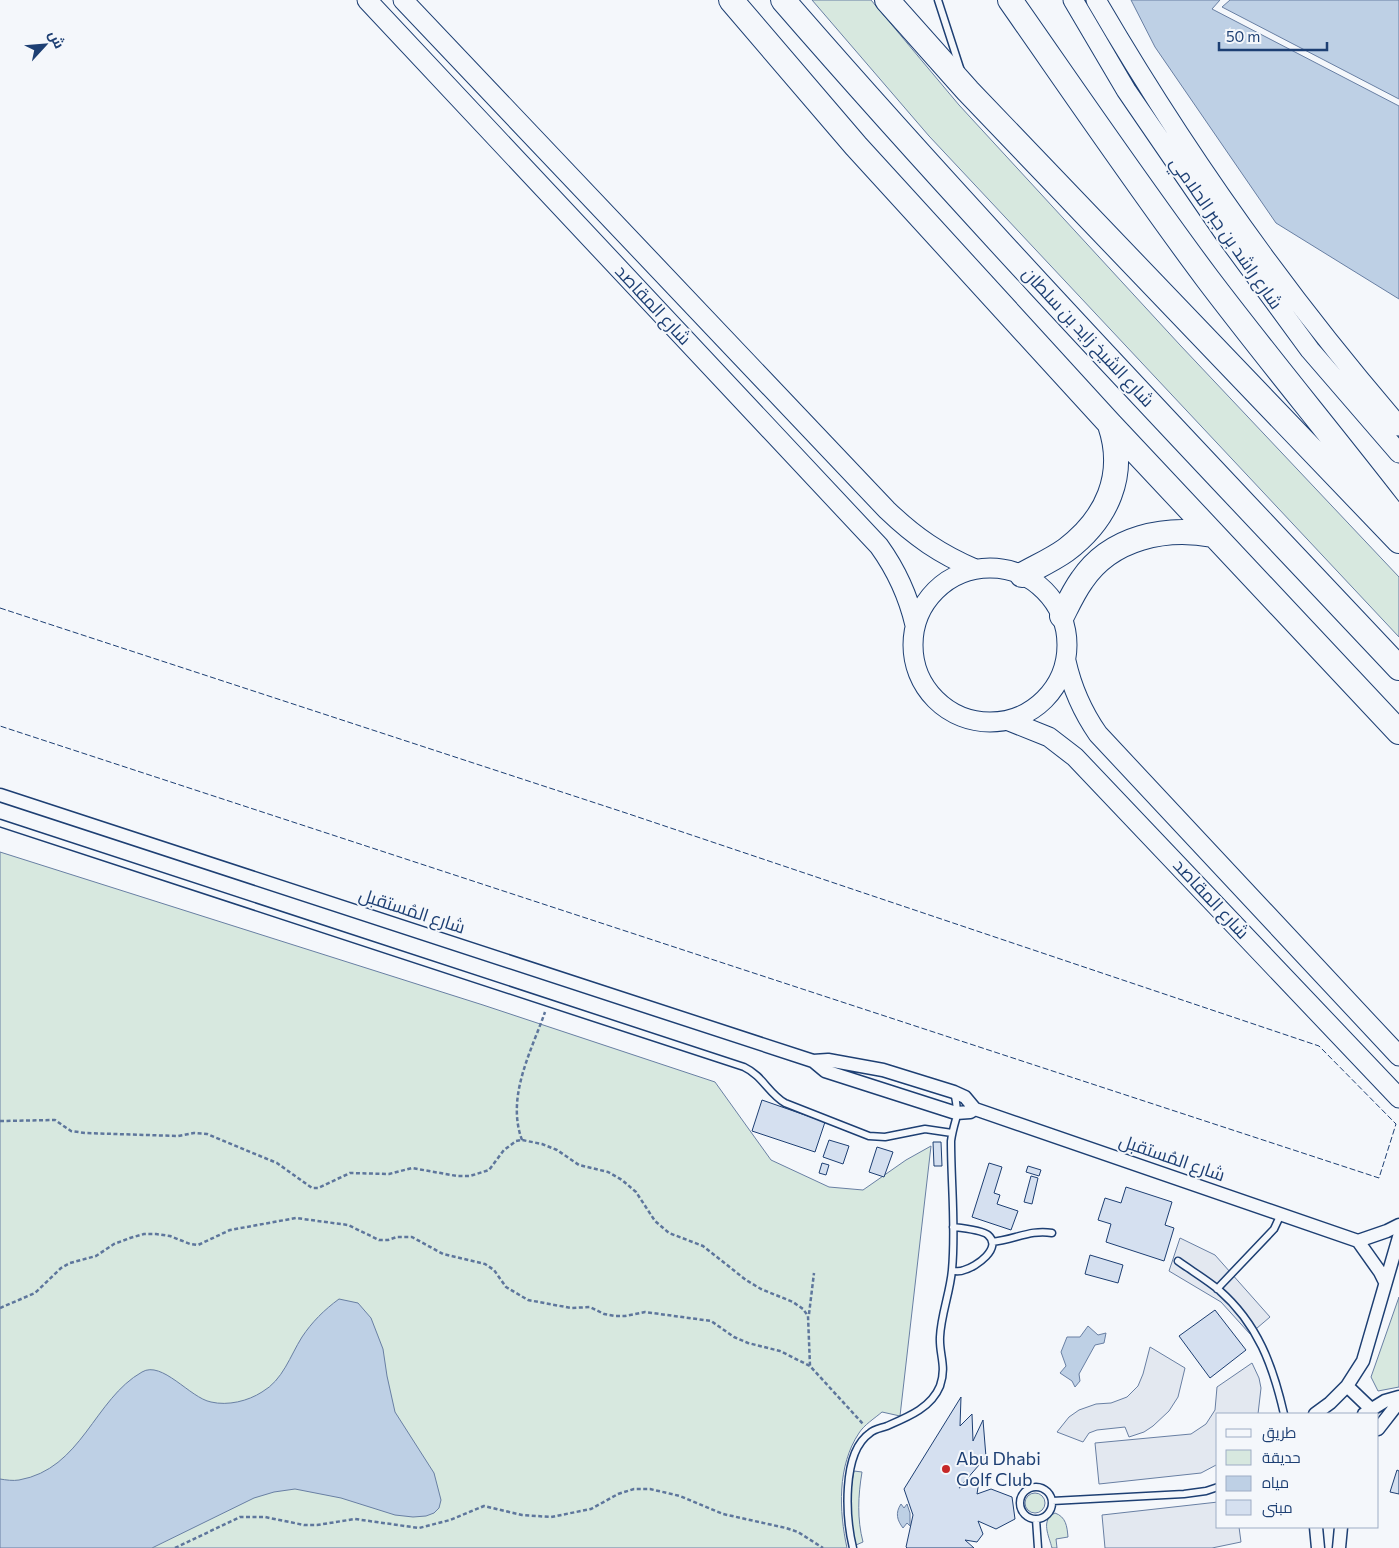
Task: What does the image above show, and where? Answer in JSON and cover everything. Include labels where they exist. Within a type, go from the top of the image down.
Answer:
[{"type":"highway","points":[[731,0],[856,146],[1212,535],[1399,732]]},
{"type":"highway","name":"شارع الشيخ زايد بن سلطان","points":[[783,0],[875,106],[1060,308],[1399,668]]},
{"type":"highway","points":[[887,0],[968,91],[1399,541]]},
{"type":"highway","points":[[1010,0],[1119,157],[1208,279],[1399,522]]},
{"type":"highway","points":[[1022,575],[1059,554],[1075,542],[1092,523],[1110,496],[1117,467],[1117,452],[1109,423]]},
{"type":"highway","points":[[1062,616],[1088,572],[1118,548],[1154,534],[1183,531],[1212,535]]},
{"type":"street","name":"شارع المقاصد","points":[[367,0],[878,546],[899,576],[911,607],[915,625]]},
{"type":"street","name":"شارع المقاصد","points":[[404,0],[888,510],[925,543],[956,561],[976,569]]},
{"type":"street","name":"شارع راشد بن جبر الحلامي","points":[[1073,0],[1126,90],[1224,233],[1310,350],[1399,453]]},
{"type":"street","name":"شارع راشد بن جبر الحلامي","points":[[1096,0],[1143,78],[1238,221],[1323,334],[1399,426]]},
{"type":"street","points":[[976,569],[1010,570],[1022,575],[1036,583],[1049,596],[1062,616],[1066,635],[1066,661],[1056,685],[1040,705],[1009,721],[989,723],[969,720],[951,712],[935,700],[923,684],[915,666],[912,646],[915,625],[921,609],[944,583],[959,574],[976,569]]},
{"type":"street","name":"شارع المقاصد","points":[[1066,661],[1075,693],[1085,715],[1098,734],[1399,1056]]},
{"type":"street","name":"شارع المقاصد","points":[[1009,721],[1049,737],[1075,757],[1399,1098]]},
{"type":"street","name":"شارع المُستقبل","points":[[0,795],[813,1061],[828,1060],[883,1070],[954,1092],[965,1098],[974,1109],[1358,1241]]},
{"type":"street","name":"شارع المُستقبل","points":[[813,1061],[825,1071],[956,1113]]},
{"type":"street","points":[[956,1113],[970,1112],[974,1109]]},
{"type":"street","points":[[1385,1282],[1358,1241],[1399,1225]]},
{"type":"street","points":[[1316,1413],[1330,1403],[1347,1386],[1363,1360],[1399,1237]]},
{"type":"street","points":[[1347,1386],[1367,1412],[1385,1401],[1399,1397]]},
{"type":"street","points":[[1379,1428],[1399,1402]]},
{"type":"street","points":[[1316,1528],[1318,1548]]},
{"type":"street","points":[[1340,1548],[1341,1528]]},
{"type":"lane","points":[[938,0],[968,91]]},
{"type":"lane","points":[[0,824],[744,1068],[756,1074],[774,1096],[785,1103],[862,1134],[877,1137],[925,1129],[952,1133]]},
{"type":"lane","points":[[853,1548],[847,1516],[849,1480],[852,1463],[863,1439],[870,1432],[895,1423],[920,1410],[933,1399],[940,1385],[944,1365],[940,1339],[952,1271],[952,1133],[956,1113],[954,1092]]},
{"type":"lane","points":[[1217,1289],[1274,1229],[1281,1213]]},
{"type":"lane","points":[[952,1271],[971,1268],[989,1254],[992,1248],[989,1236],[984,1232],[953,1227]]},
{"type":"lane","points":[[992,1242],[1009,1240],[1037,1231],[1052,1233]]},
{"type":"lane","points":[[1178,1262],[1217,1289],[1239,1311],[1258,1339],[1272,1370],[1284,1413]]},
{"type":"lane","points":[[1034,1486],[1048,1491],[1052,1501],[1049,1512],[1044,1517],[1036,1519],[1029,1517],[1021,1509],[1020,1498],[1024,1492],[1034,1486]]},
{"type":"lane","points":[[1052,1501],[1195,1493],[1216,1488]]},
{"type":"lane","points":[[1036,1519],[1038,1548]]},
{"type":"path","points":[[522,1140],[516,1118],[517,1093],[548,1003]]},
{"type":"path","points":[[0,1121],[55,1120],[71,1131],[85,1133],[178,1136],[194,1133],[207,1134],[277,1163],[312,1188],[318,1188],[350,1173],[390,1174],[412,1168],[457,1176],[470,1176],[489,1170],[509,1146],[522,1140],[542,1144],[557,1150],[579,1166],[608,1172],[622,1180],[636,1192],[654,1221],[670,1233],[703,1246],[746,1280],[793,1302],[803,1309],[808,1316]]},
{"type":"path","points":[[0,1308],[35,1293],[70,1263],[96,1256],[114,1244],[137,1236],[156,1234],[170,1236],[198,1245],[230,1230],[296,1218],[306,1218],[348,1225],[379,1240],[412,1236],[443,1254],[485,1264],[494,1270],[506,1287],[528,1300],[571,1308],[590,1307],[604,1314],[615,1316],[645,1312],[711,1321],[734,1337],[748,1343],[780,1351],[810,1366],[870,1432]]},
{"type":"path","points":[[810,1366],[808,1316],[814,1273]]},
{"type":"path","points":[[175,1548],[240,1516],[265,1517],[317,1526],[355,1519],[419,1528],[450,1520],[484,1506],[522,1515],[551,1517],[591,1509],[618,1494],[634,1489],[650,1488],[680,1496],[723,1514],[798,1532],[822,1548]]},
{"type":"green space","points":[[812,0],[871,0],[959,105],[1180,345],[1399,577],[1399,637],[929,136]]},
{"type":"green space","points":[[0,852],[483,1005],[715,1082],[771,1160],[829,1187],[863,1190],[906,1160],[931,1146],[900,1416],[882,1412],[861,1430],[852,1446],[843,1474],[841,1504],[847,1548],[0,1548]]},
{"type":"green space","points":[[1399,1297],[1399,1387],[1378,1391],[1371,1377]]},
{"type":"green space","points":[[854,1471],[862,1472],[859,1507],[863,1542],[856,1545],[850,1508]]},
{"type":"green space","points":[[1035,1493],[1042,1496],[1045,1503],[1042,1510],[1035,1513],[1028,1510],[1025,1503],[1028,1496]]},
{"type":"green space","points":[[1055,1513],[1064,1519],[1068,1537],[1056,1539],[1057,1548],[1052,1548],[1047,1524],[1050,1516]]},
{"type":"shaded area","points":[[1180,1238],[1215,1255],[1270,1317],[1250,1334],[1221,1302],[1169,1271]]},
{"type":"shaded area","points":[[1150,1347],[1185,1368],[1178,1397],[1169,1411],[1153,1426],[1144,1432],[1129,1437],[1125,1427],[1097,1430],[1089,1433],[1083,1442],[1057,1432],[1069,1417],[1079,1410],[1096,1404],[1111,1403],[1127,1397],[1138,1386]]},
{"type":"shaded area","points":[[1252,1363],[1259,1378],[1261,1388],[1258,1413],[1216,1413],[1216,1465],[1201,1473],[1099,1484],[1095,1443],[1191,1434],[1206,1424],[1215,1410],[1217,1387]]},
{"type":"shaded area","points":[[1216,1502],[1216,1528],[1239,1528],[1241,1542],[1212,1548],[1105,1548],[1102,1515]]},
{"type":"water","points":[[1131,0],[1220,0],[1212,9],[1399,106],[1399,299],[1276,223],[1155,47]]},
{"type":"water","points":[[1230,0],[1399,0],[1399,99],[1222,7]]},
{"type":"water","points":[[339,1299],[358,1303],[371,1318],[383,1349],[395,1412],[434,1473],[441,1500],[439,1508],[434,1513],[413,1517],[395,1515],[341,1498],[295,1489],[274,1492],[254,1498],[152,1548],[0,1548],[0,1479],[19,1480],[40,1473],[58,1462],[73,1448],[111,1399],[142,1372],[158,1371],[194,1394],[211,1402],[231,1403],[251,1398],[275,1381],[310,1326]]},
{"type":"water","points":[[1088,1326],[1098,1335],[1106,1333],[1104,1343],[1095,1345],[1079,1374],[1080,1381],[1075,1387],[1072,1381],[1060,1373],[1066,1366],[1061,1352],[1067,1337],[1080,1337]]},
{"type":"water","points":[[901,1504],[904,1508],[907,1504],[910,1513],[910,1526],[907,1523],[903,1528],[898,1516]]},
{"type":"building","points":[[762,1100],[825,1122],[815,1152],[752,1131]]},
{"type":"building","points":[[829,1140],[849,1146],[843,1164],[823,1157]]},
{"type":"building","points":[[933,1142],[941,1142],[942,1166],[934,1166]]},
{"type":"building","points":[[877,1147],[893,1152],[884,1177],[869,1172]]},
{"type":"building","points":[[822,1163],[829,1165],[826,1175],[819,1173]]},
{"type":"building","points":[[989,1163],[1002,1167],[994,1193],[1000,1195],[997,1204],[1018,1211],[1011,1230],[972,1217]]},
{"type":"building","points":[[1028,1166],[1041,1170],[1039,1176],[1026,1172]]},
{"type":"building","points":[[1031,1176],[1038,1178],[1032,1204],[1024,1202]]},
{"type":"building","points":[[1126,1187],[1172,1202],[1165,1225],[1174,1228],[1164,1261],[1106,1242],[1111,1224],[1098,1220],[1105,1198],[1121,1203]]},
{"type":"building","points":[[1090,1255],[1123,1265],[1118,1283],[1085,1274]]},
{"type":"building","points":[[1215,1310],[1246,1350],[1210,1378],[1179,1336]]},
{"type":"building","name":"Abu Dhabi Golf Club","points":[[961,1397],[960,1426],[972,1414],[973,1441],[983,1420],[986,1457],[959,1488],[979,1481],[977,1494],[991,1489],[1012,1497],[1015,1519],[996,1529],[978,1521],[983,1534],[977,1542],[965,1540],[974,1548],[907,1548],[913,1515],[904,1489]]},
{"type":"building","points":[[1397,1470],[1399,1471],[1399,1494],[1390,1492]]},
{"type":"fence","points":[[0,608],[626,813],[1319,1046],[1396,1124],[1379,1178],[0,726]]},
{"type":"place","name":"Abu Dhabi Golf Club","points":[[946,1469]]}]
